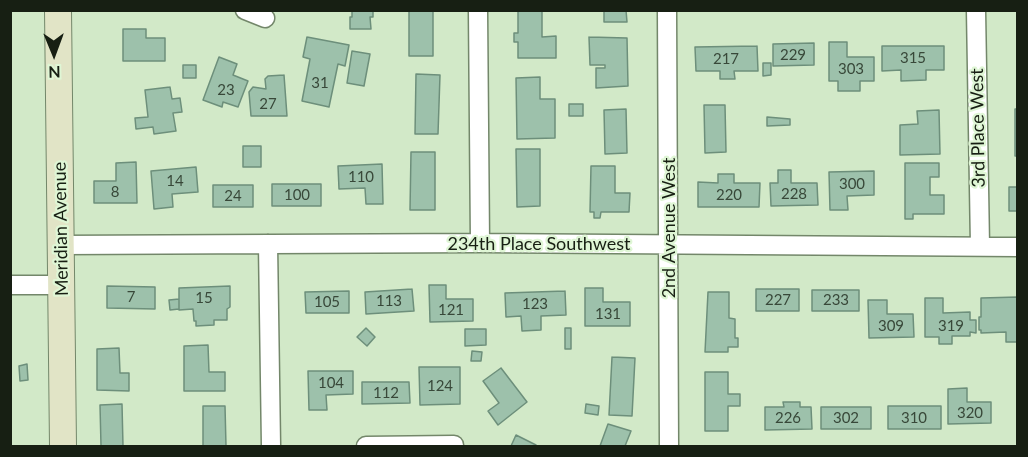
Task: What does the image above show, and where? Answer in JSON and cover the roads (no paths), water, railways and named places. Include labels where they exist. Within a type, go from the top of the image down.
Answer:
[{"type":"main road","name":"Meridian Avenue","points":[[58,10],[63,447]]},
{"type":"street","points":[[245,10],[265,18]]},
{"type":"street","points":[[478,10],[480,243]]},
{"type":"street","name":"2nd Avenue West","points":[[667,10],[669,447]]},
{"type":"street","name":"3rd Place West","points":[[976,10],[980,246]]},
{"type":"street","name":"234th Place Southwest","points":[[61,245],[480,243],[1017,247]]},
{"type":"street","points":[[268,244],[271,447]]},
{"type":"street","points":[[10,285],[61,285]]},
{"type":"street","points":[[366,447],[454,445]]}]
